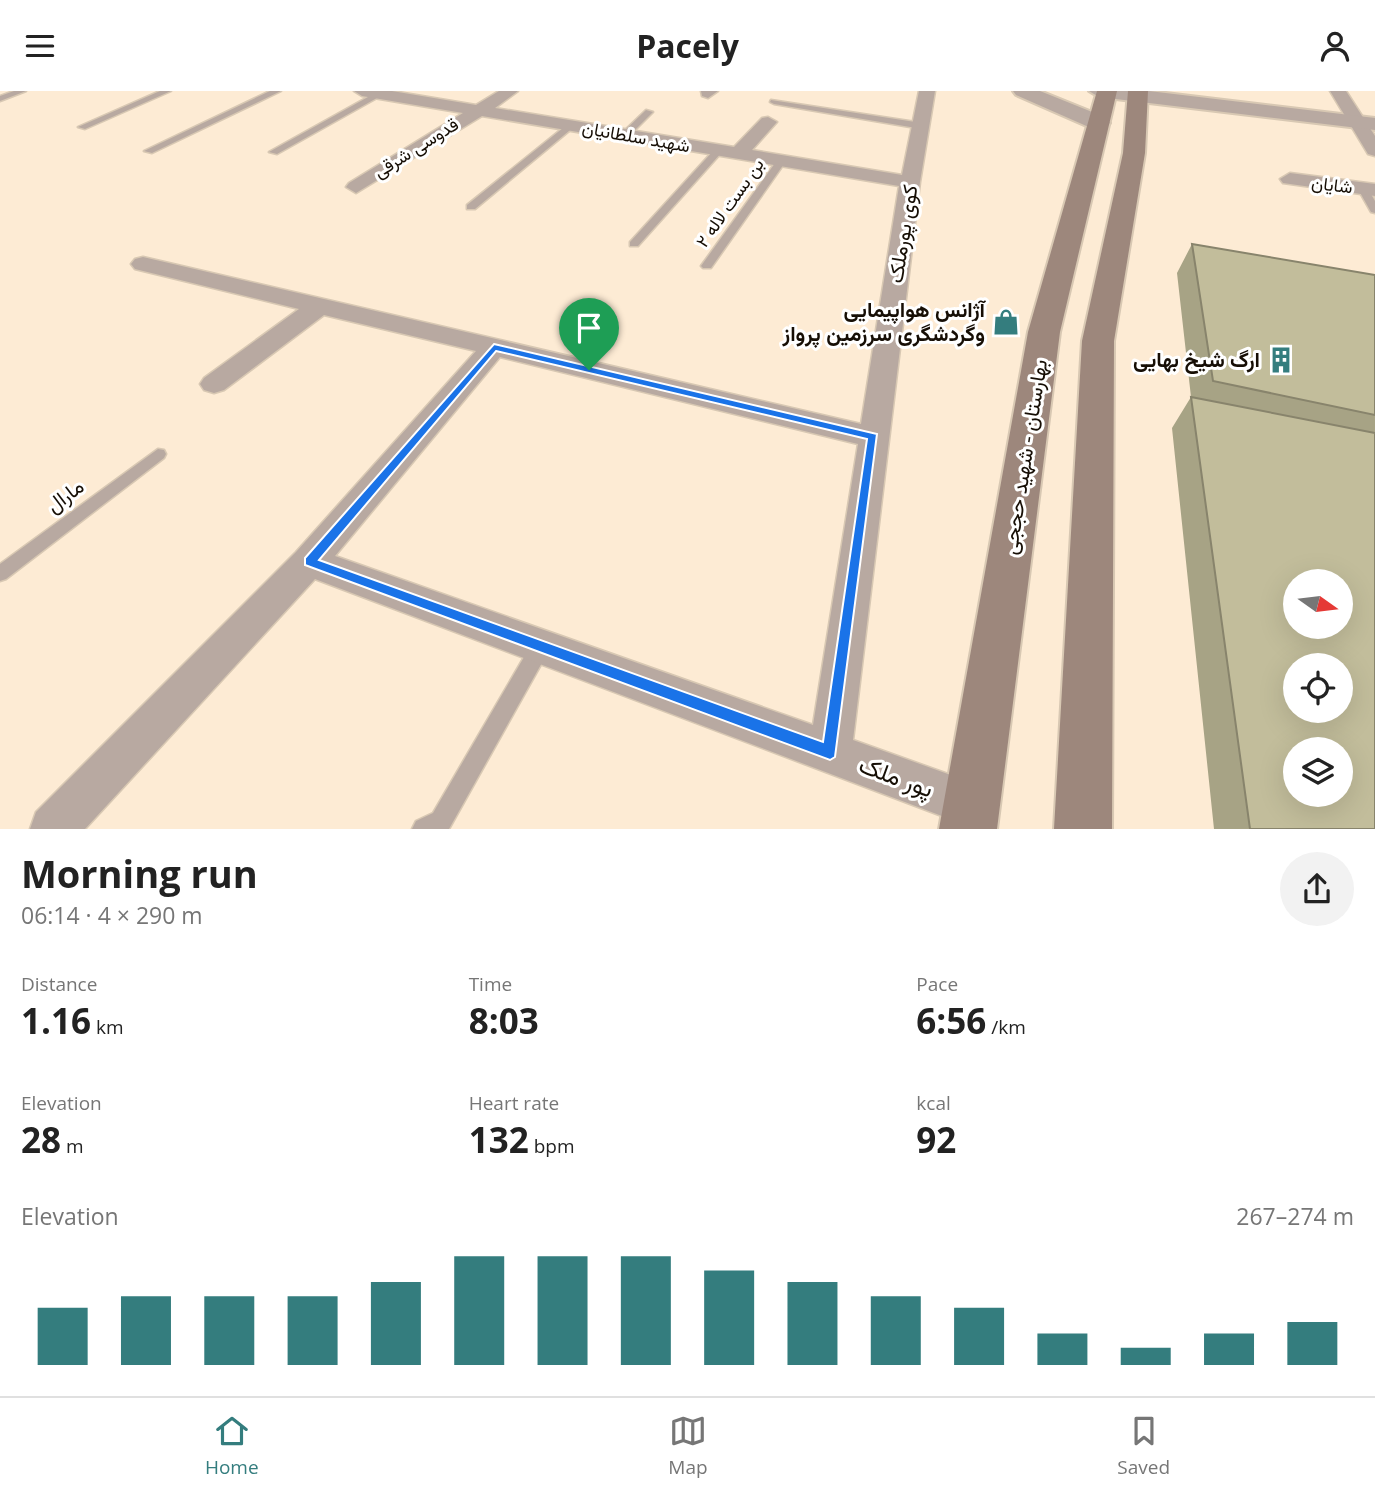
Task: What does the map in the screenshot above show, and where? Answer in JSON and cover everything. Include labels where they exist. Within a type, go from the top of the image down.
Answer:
[{"type":"main road","name":"بهارستان - شهید حججی","points":[[969,817],[1044,332],[1117,111]]},
{"type":"main road","points":[[1083,829],[1098,341],[1117,111]]},
{"type":"street","name":"قدوسی شرقی","points":[[356,187],[510,91]]},
{"type":"street","name":"کوی پورملک","points":[[830,752],[910,182],[927,91]]},
{"type":"street","points":[[1023,91],[1117,111],[1213,105],[1365,123]]},
{"type":"street","points":[[1177,91],[1213,105]]},
{"type":"street","points":[[1338,91],[1365,123],[1375,150]]},
{"type":"street","name":"شهید سلطانیان","points":[[371,92],[717,152],[910,182]]},
{"type":"street","points":[[737,155],[768,122]]},
{"type":"street","name":"شایان","points":[[1290,179],[1369,189]]},
{"type":"street","points":[[144,264],[873,437]]},
{"type":"street","points":[[214,384],[319,306]]},
{"type":"street","points":[[53,829],[309,562],[494,347]]},
{"type":"street","name":"پور ملک","points":[[309,562],[830,752],[969,817]]},
{"type":"lane","points":[[0,99],[22,91]]},
{"type":"lane","points":[[82,127],[167,91]]},
{"type":"lane","points":[[149,151],[277,91]]},
{"type":"lane","points":[[274,152],[371,92]]},
{"type":"lane","points":[[774,102],[922,127]]},
{"type":"lane","points":[[625,135],[649,112]]},
{"type":"lane","points":[[471,207],[571,126]]},
{"type":"lane","points":[[634,244],[717,152]]},
{"type":"lane","name":"بن بست لاله ۲","points":[[706,266],[781,161]]},
{"type":"lane","points":[[1369,189],[1375,211]]},
{"type":"lane","name":"مارال","points":[[0,574],[158,454]]},
{"type":"lane","points":[[424,829],[441,821],[541,646]]},
{"type":"building","name":"ارگ شیخ بهایی","points":[[1192,244],[1375,275],[1375,415],[1213,381]]},
{"type":"building","points":[[1191,397],[1375,433],[1375,829],[1250,829]]},
{"type":"place","name":"آژانس هواپیمایی و‌گردشگری سرزمین پرواز","points":[[1006,322]]},
{"type":"place","name":"ارگ شیخ بهایی","points":[[1281,360]]},
{"type":"route","points":[[494,347],[589,370],[873,437],[830,752],[309,562],[494,347]]}]
